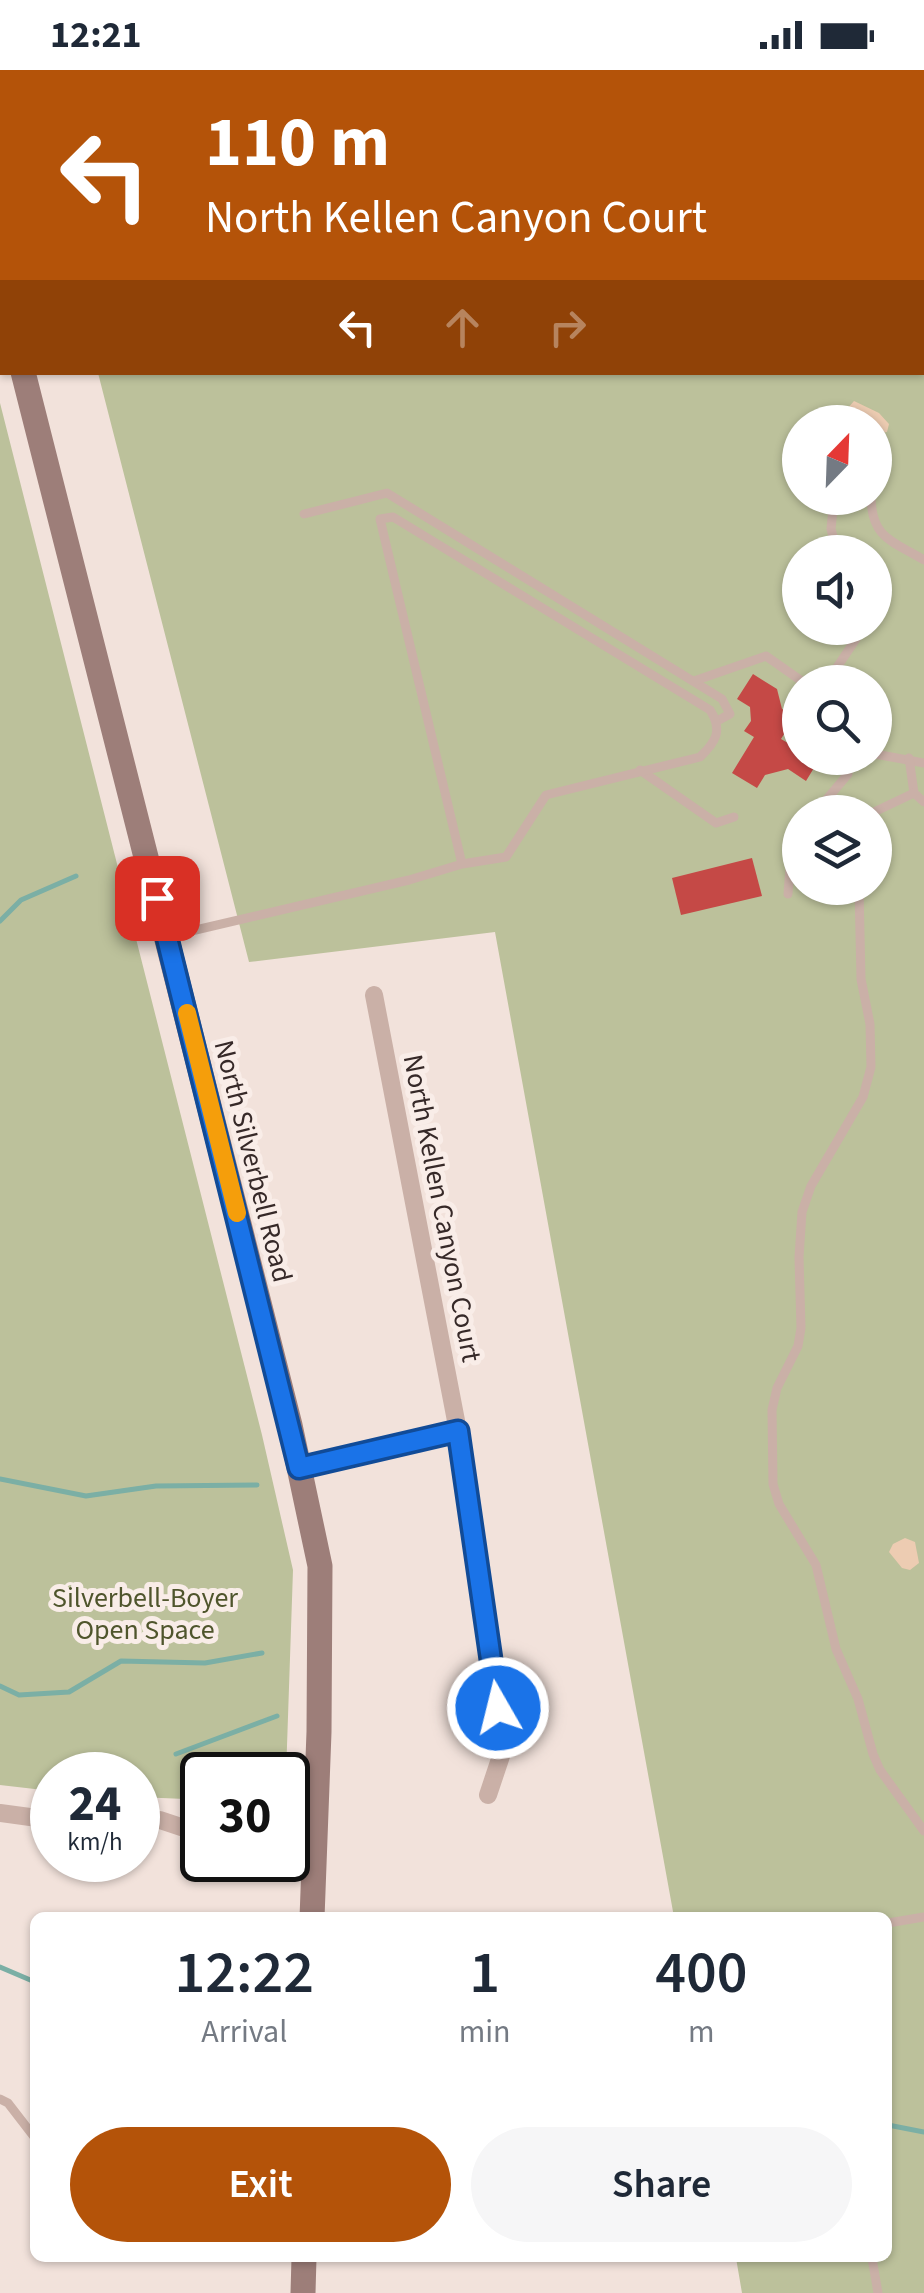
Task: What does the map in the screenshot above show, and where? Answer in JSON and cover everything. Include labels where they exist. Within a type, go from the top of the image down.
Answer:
[{"type":"main road","name":"North Silverbell Road","points":[[24,375],[167,936],[320,1566],[319,1732],[310,1791]]},
{"type":"main road","name":"North Silverbell Road","points":[[305,1882],[311,1912]]},
{"type":"main road","points":[[303,2293],[304,2262]]},
{"type":"street","name":"North Kellen Canyon Court","points":[[374,995],[458,1431],[504,1748],[488,1796]]},
{"type":"street","points":[[299,1468],[458,1431]]},
{"type":"street","points":[[0,1812],[30,1817]]},
{"type":"lane","points":[[304,514],[387,493],[722,699],[730,714],[717,721]]},
{"type":"lane","points":[[874,515],[876,527],[886,539],[924,560]]},
{"type":"lane","points":[[167,936],[462,864],[506,857],[546,795],[700,757],[713,745],[717,721],[710,710],[393,517],[380,519],[462,864]]},
{"type":"lane","points":[[694,681],[766,656],[782,667]]},
{"type":"lane","points":[[892,756],[924,763]]},
{"type":"lane","points":[[909,758],[914,793],[924,802]]},
{"type":"lane","points":[[640,770],[716,823],[734,817]]},
{"type":"lane","points":[[830,795],[847,775]]},
{"type":"lane","points":[[892,803],[914,793]]},
{"type":"lane","points":[[859,905],[861,979],[870,1024],[871,1067],[864,1097],[811,1186],[802,1212],[801,1328],[798,1346],[772,1410],[773,1484],[780,1504],[816,1564],[836,1649],[858,1699],[873,1754],[924,1832]]},
{"type":"lane","points":[[892,1921],[924,1917]]},
{"type":"lane","points":[[0,2099],[8,2103],[30,2132]]},
{"type":"lane","points":[[873,2262],[878,2293]]},
{"type":"green space","points":[[99,375],[924,375],[924,2293],[742,2293],[737,2262],[892,2262],[892,1912],[673,1912],[495,932],[249,962]]},
{"type":"green space","name":"Silverbell-Boyer Open Space","points":[[0,403],[293,1570],[287,1752],[180,1752],[180,1799],[160,1798],[160,1752],[30,1752],[30,1788],[0,1785]]},
{"type":"sand","points":[[905,1538],[915,1542],[919,1563],[910,1570],[902,1568],[889,1552],[893,1544]]},
{"type":"building","points":[[753,674],[777,689],[782,709],[782,771],[765,775],[757,788],[732,773],[754,737],[744,731],[751,721],[750,707],[737,699]]},
{"type":"building","points":[[752,858],[762,896],[681,915],[672,878]]},
{"type":"waterway","points":[[0,921],[21,900],[76,876]]},
{"type":"waterway","points":[[0,1479],[86,1496],[156,1486],[257,1485]]},
{"type":"waterway","points":[[0,1686],[19,1695],[69,1692],[121,1661],[205,1663],[262,1653]]},
{"type":"waterway","points":[[176,1754],[277,1716]]},
{"type":"waterway","points":[[0,1967],[30,1980]]},
{"type":"waterway","points":[[892,2126],[924,2132]]},
{"type":"slow traffic","points":[[187,1013],[237,1213]]},
{"type":"route","points":[[157,898],[299,1468],[458,1431],[498,1708]]}]
